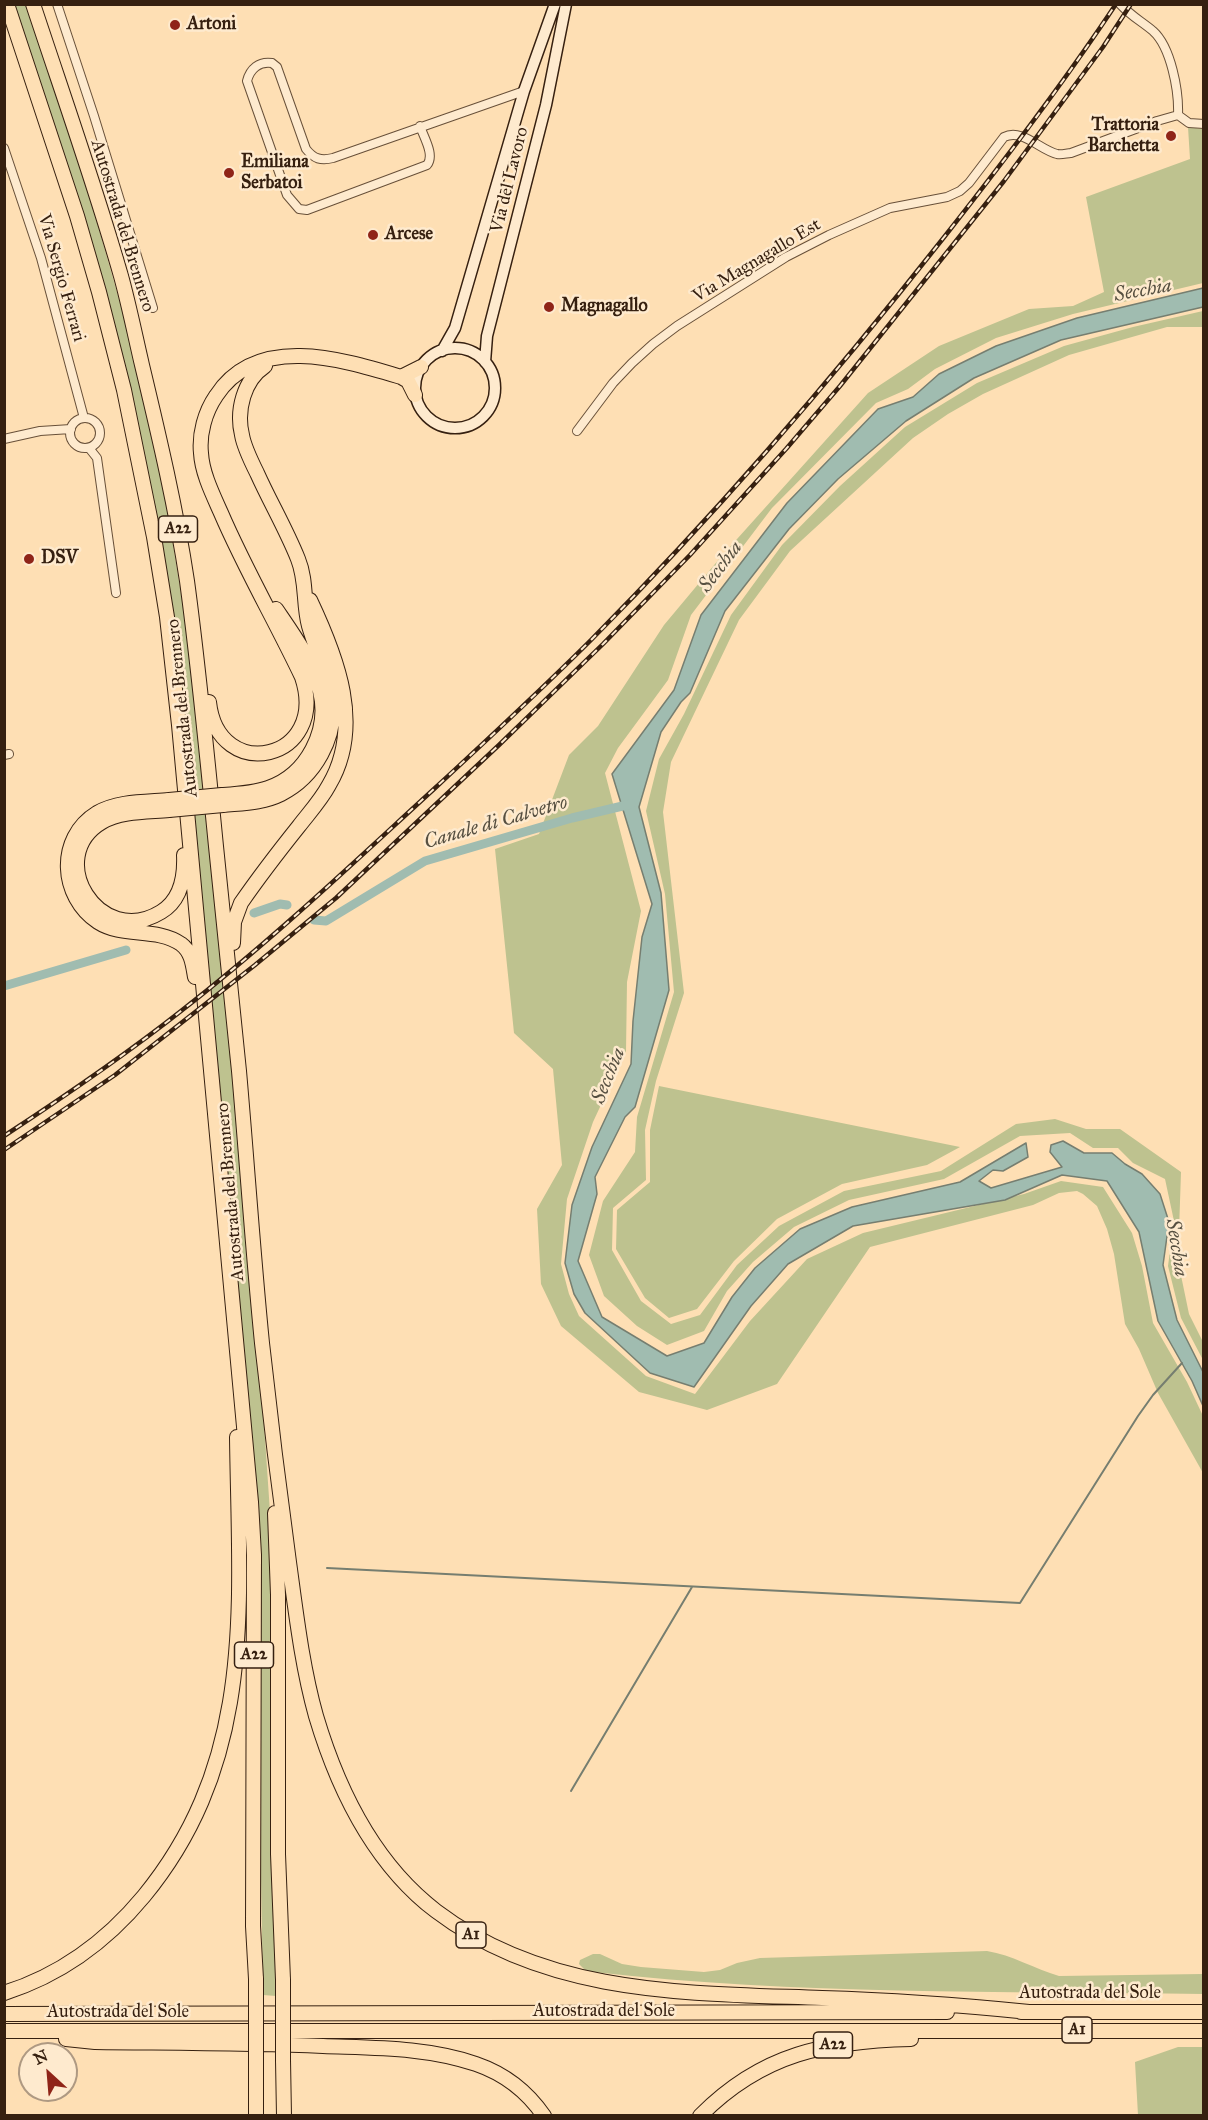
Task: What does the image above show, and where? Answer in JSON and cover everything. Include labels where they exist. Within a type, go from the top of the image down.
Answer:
[{"type":"highway","name":"Autostrada del Brennero","points":[[7,4],[77,216],[124,390],[156,549],[167,617],[179,725],[235,1333]]},
{"type":"highway","name":"Autostrada del Brennero","points":[[33,4],[122,279],[162,445],[186,576],[203,716],[239,1071],[253,1250],[271,1427]]},
{"type":"highway","points":[[186,576],[198,610],[212,718],[216,727],[228,743],[239,750],[258,754],[275,751],[294,739],[305,719],[307,701],[302,677],[212,490],[201,454],[202,433],[212,402],[224,384],[241,371],[263,360],[302,355],[335,360],[400,377],[408,381],[415,395]]},
{"type":"highway","points":[[210,1054],[200,1036],[196,983],[190,954],[182,945],[171,939],[118,930],[99,922],[78,902],[68,877],[67,858],[72,842],[83,824],[96,814],[116,806],[264,800],[291,788],[312,768],[327,742],[332,722],[332,701],[308,622],[306,590],[299,560],[256,472],[241,434],[241,413],[250,380],[262,367],[286,356]]},
{"type":"highway","points":[[400,377],[421,367]]},
{"type":"highway","points":[[223,800],[268,788],[286,780],[302,765],[311,752],[322,720],[320,690],[298,641],[253,579]]},
{"type":"highway","points":[[239,1071],[238,1005],[232,940],[236,915],[241,903],[328,787],[338,766],[345,738],[345,704],[339,676],[322,626],[306,590]]},
{"type":"highway","points":[[169,805],[109,819],[95,827],[88,835],[78,857],[78,879],[91,903],[104,913],[118,920],[144,920],[166,909],[178,892],[184,871],[176,766],[179,725]]},
{"type":"highway","points":[[4,1993],[35,1982],[68,1965],[98,1944],[125,1918],[156,1881],[181,1845],[194,1821],[215,1765],[229,1718],[237,1652],[239,1560],[235,1333]]},
{"type":"highway","name":"A22","points":[[235,1333],[254,1555],[253,1926],[256,1978],[256,2115]]},
{"type":"highway","points":[[271,1427],[278,1595],[278,1854],[283,1980],[284,2115]]},
{"type":"highway","name":"A1","points":[[271,1427],[297,1620],[311,1695],[321,1730],[347,1796],[373,1844],[409,1888],[436,1911],[473,1935],[514,1956],[548,1969],[610,1984],[677,1992],[918,2001],[1029,2012]]},
{"type":"highway","name":"Autostrada del Sole","points":[[4,2014],[1203,2012]]},
{"type":"highway","name":"A22","points":[[700,2115],[721,2095],[748,2077],[779,2061],[817,2048],[858,2041],[913,2039],[985,2030]]},
{"type":"highway","name":"Autostrada del Sole","points":[[4,2032],[1203,2031]]},
{"type":"highway","name":"A1","points":[[4,2032],[94,2042],[379,2048],[438,2053],[476,2064],[508,2080],[526,2092],[544,2115]]},
{"type":"main road","name":"Via del Lavoro","points":[[421,367],[432,355],[442,351],[455,328],[524,91],[555,4]]},
{"type":"main road","name":"Via del Lavoro","points":[[415,395],[423,412],[438,424],[451,428],[471,425],[487,412],[493,399],[495,392],[493,376],[485,362],[487,336],[546,105],[566,4]]},
{"type":"main road","points":[[442,351],[462,349],[475,354],[485,362]]},
{"type":"main road","points":[[415,395],[416,380],[421,367]]},
{"type":"street","points":[[57,4],[153,308]]},
{"type":"street","points":[[1120,4],[1133,18],[1153,31],[1163,45],[1179,98],[1178,115],[1189,123],[1203,124]]},
{"type":"street","points":[[420,126],[431,158],[426,165],[307,210],[299,209],[287,195],[247,81],[248,75],[253,68],[266,62],[272,63],[277,68],[282,76],[306,149],[317,159],[333,158],[420,126],[524,91]]},
{"type":"street","name":"Via Magnagallo Est","points":[[577,431],[613,383],[632,363],[677,326],[786,257],[829,235],[890,208],[947,197],[960,192],[1004,137],[1018,134],[1061,154],[1071,153],[1178,115]]},
{"type":"street","name":"Via Sergio Ferrari","points":[[4,148],[41,258],[84,418]]},
{"type":"street","points":[[84,418],[94,420],[100,428],[97,442],[89,448],[80,447],[73,442],[71,429],[76,421],[84,418]]},
{"type":"street","points":[[4,439],[40,431],[71,429]]},
{"type":"street","points":[[89,448],[97,458],[116,593]]},
{"type":"green space","points":[[10,5],[26,5],[84,177],[123,313],[163,484],[191,654],[262,1394],[273,1557],[276,1996],[263,1995],[258,1705],[248,1411],[148,485]]},
{"type":"green space","points":[[1188,127],[1203,129],[1203,283],[1073,314],[996,338],[935,369],[908,389],[876,403],[772,508],[691,615],[668,680],[618,748],[605,773],[641,911],[627,982],[626,1051],[593,1122],[567,1199],[561,1264],[569,1294],[579,1316],[646,1376],[695,1394],[750,1321],[807,1259],[863,1233],[1024,1194],[1061,1181],[1103,1187],[1132,1233],[1142,1266],[1153,1323],[1187,1382],[1203,1416],[1203,1473],[1158,1393],[1139,1349],[1125,1324],[1114,1254],[1097,1206],[1077,1191],[1059,1193],[1033,1205],[870,1247],[777,1384],[707,1410],[639,1392],[561,1326],[541,1284],[537,1209],[562,1165],[553,1069],[514,1033],[495,849],[539,834],[569,755],[598,726],[664,625],[720,558],[868,393],[939,346],[1029,309],[1073,306],[1104,292],[1086,197],[1190,159]]},
{"type":"green space","points":[[1203,311],[1203,327],[1167,327],[1069,355],[983,394],[948,414],[913,438],[790,551],[739,620],[671,762],[663,812],[684,993],[656,1081],[645,1130],[646,1180],[613,1208],[612,1250],[641,1301],[671,1324],[700,1315],[737,1265],[779,1226],[844,1191],[941,1171],[1016,1124],[1055,1119],[1086,1129],[1120,1129],[1181,1172],[1178,1261],[1189,1314],[1203,1342],[1203,1360],[1181,1318],[1168,1266],[1174,1221],[1165,1179],[1133,1163],[1118,1148],[1093,1148],[1070,1133],[1020,1136],[944,1179],[849,1200],[794,1227],[753,1262],[727,1291],[704,1331],[667,1345],[637,1326],[604,1296],[589,1255],[603,1201],[635,1152],[637,1117],[674,992],[665,894],[646,811],[659,759],[684,714],[731,615],[782,545],[840,486],[905,427],[977,383],[1064,346]]},
{"type":"green space","points":[[659,1086],[960,1147],[927,1165],[842,1184],[777,1219],[734,1261],[697,1309],[669,1318],[645,1298],[616,1249],[617,1210],[650,1182],[650,1130]]},
{"type":"green space","points":[[987,1951],[1059,1976],[1203,1974],[1204,1994],[899,1990],[746,1985],[586,1971],[579,1964],[580,1960],[593,1954],[600,1954],[622,1964],[704,1972],[720,1970],[737,1963],[760,1958]]},
{"type":"green space","points":[[1178,2047],[1203,2047],[1203,2115],[1138,2115],[1135,2062]]},
{"type":"shaded area","points":[[1203,288],[1203,307],[1061,340],[974,378],[906,421],[838,479],[789,529],[725,611],[690,693],[681,702],[661,732],[639,807],[661,893],[669,990],[635,1107],[625,1117],[595,1177],[597,1194],[578,1261],[602,1317],[667,1356],[704,1343],[732,1297],[755,1268],[800,1229],[852,1207],[960,1182],[1026,1143],[1028,1157],[1003,1171],[993,1170],[979,1181],[991,1188],[1062,1167],[1050,1152],[1051,1145],[1063,1141],[1084,1153],[1112,1153],[1142,1174],[1160,1194],[1169,1222],[1163,1265],[1177,1320],[1203,1372],[1203,1406],[1192,1381],[1158,1321],[1139,1232],[1107,1181],[1062,1175],[1005,1200],[853,1226],[788,1264],[751,1306],[694,1387],[650,1373],[585,1313],[574,1294],[565,1263],[572,1205],[592,1147],[631,1064],[642,937],[652,904],[612,774],[674,690],[701,615],[787,503],[878,409],[913,397],[939,374],[996,346],[1077,318]]},
{"type":"waterway","name":"Canale di Calvetro","points":[[314,920],[326,921],[425,861],[572,818],[631,804]]},
{"type":"waterway","name":"Canale di Calvetro","points":[[254,913],[280,904],[287,905]]},
{"type":"waterway","name":"Canale di Calvetro","points":[[4,986],[126,950]]},
{"type":"waterway","points":[[327,1568],[1020,1603],[1138,1416],[1153,1395],[1182,1363]]},
{"type":"waterway","points":[[571,1791],[692,1587]]},
{"type":"railway","points":[[4,1136],[138,1044],[246,958],[310,903],[434,789],[591,640],[729,494],[861,341],[1011,151],[1116,4]]},
{"type":"railway","points":[[4,1150],[115,1075],[336,898],[603,644],[690,555],[840,386],[1004,181],[1103,47],[1131,4]]},
{"type":"place","name":"Artoni","points":[[175,25]]},
{"type":"place","name":"Trattoria Barchetta","points":[[1171,136]]},
{"type":"place","name":"Emiliana Serbatoi","points":[[229,173]]},
{"type":"place","name":"Arcese","points":[[373,235]]},
{"type":"place","name":"Magnagallo","points":[[549,307]]},
{"type":"place","name":"DSV","points":[[29,559]]},
{"type":"water label","name":"Secchia","points":[[1143,291]]},
{"type":"water label","name":"Secchia","points":[[721,567]]},
{"type":"water label","name":"Secchia","points":[[609,1076]]},
{"type":"water label","name":"Secchia","points":[[1176,1248]]}]
